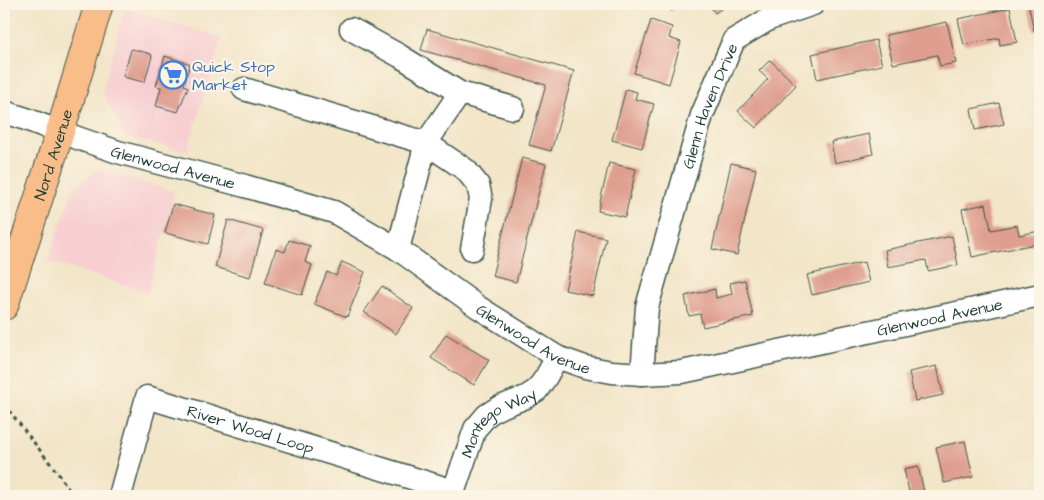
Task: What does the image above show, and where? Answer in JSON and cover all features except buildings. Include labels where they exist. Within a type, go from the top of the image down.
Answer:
[{"type":"main road","name":"Nord Avenue","points":[[4,306],[99,4]]},
{"type":"street","name":"Glenn Haven Drive","points":[[642,374],[647,307],[702,115],[734,40],[770,19],[813,4]]},
{"type":"street","points":[[351,29],[400,56],[460,93],[513,108]]},
{"type":"street","points":[[244,89],[426,143],[466,170],[478,185],[481,199],[472,249]]},
{"type":"street","points":[[398,249],[426,143],[460,93]]},
{"type":"street","name":"Glenwood Avenue","points":[[4,112],[118,152],[334,212],[398,249],[478,307],[557,357],[585,367],[612,372],[642,374],[682,372],[1040,295]]},
{"type":"street","name":"Montego Way","points":[[453,494],[476,429],[487,415],[537,390],[557,357]]},
{"type":"street","name":"River Wood Loop","points":[[121,496],[147,397],[453,494]]},
{"type":"path","points":[[4,381],[6,382],[4,393]]},
{"type":"path","points":[[4,404],[60,476],[73,496]]},
{"type":"shaded area","points":[[125,8],[222,38],[187,151],[125,137],[102,92]]},
{"type":"shaded area","points":[[99,169],[175,192],[148,292],[47,261],[74,187]]},
{"type":"place","name":"Quick Stop Market","points":[[173,75]]}]
